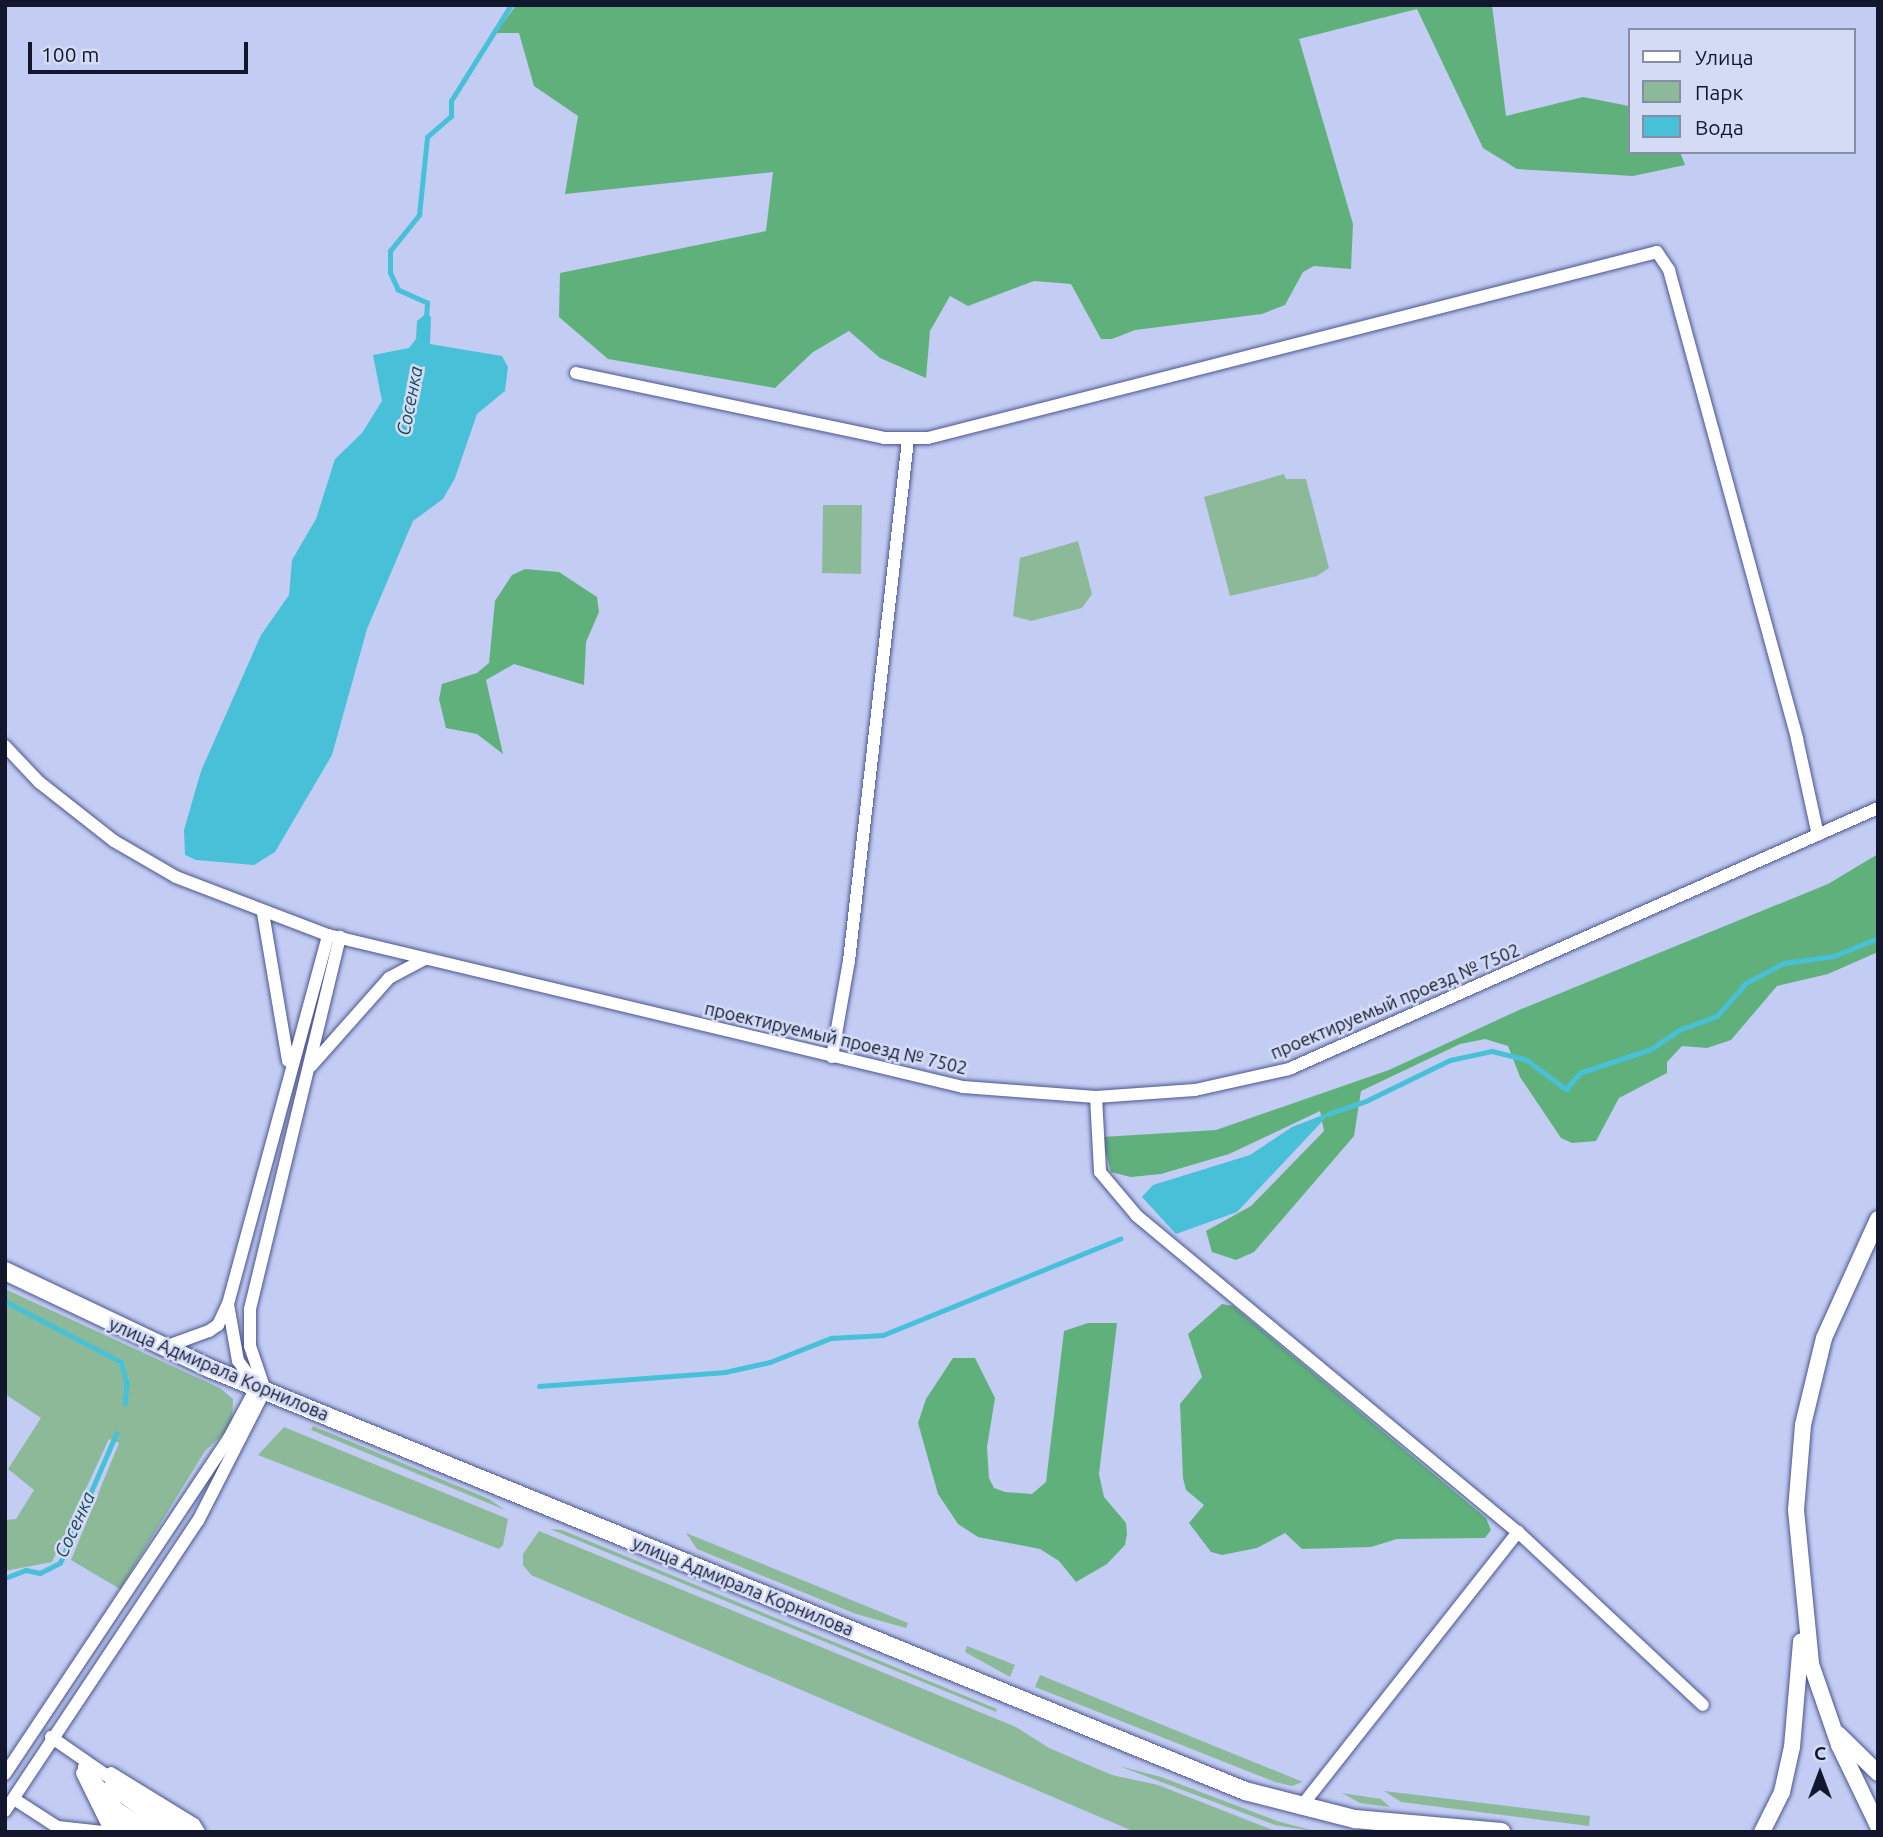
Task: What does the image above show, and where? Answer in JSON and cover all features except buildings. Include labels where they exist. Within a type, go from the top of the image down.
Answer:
[{"type":"main road","name":"улица Адмирала Корнилова","points":[[5,1271],[165,1347],[261,1388],[1155,1755],[1300,1808],[1413,1827],[1501,1832]]},
{"type":"main road","points":[[1413,1827],[1433,1832]]},
{"type":"street","points":[[576,373],[908,440],[1136,389],[1657,252],[1669,270],[1797,739],[1818,835]]},
{"type":"street","points":[[832,1057],[849,961],[908,440]]},
{"type":"street","name":"проектируемый проезд № 7502","points":[[5,746],[39,782],[114,841],[176,877],[263,913],[334,936],[963,1087],[1096,1097],[1195,1090],[1289,1069],[1878,808]]},
{"type":"street","points":[[263,913],[289,1066]]},
{"type":"street","points":[[165,1347],[218,1325],[228,1304],[289,1066],[334,936]]},
{"type":"street","points":[[5,1811],[51,1737],[198,1521],[261,1388],[250,1346],[250,1308],[309,1069],[334,936]]},
{"type":"street","points":[[309,1069],[389,978],[424,959]]},
{"type":"street","points":[[1096,1097],[1100,1172],[1138,1216],[1518,1532],[1703,1705]]},
{"type":"street","points":[[1878,1219],[1831,1318],[1803,1425],[1796,1510],[1803,1614],[1811,1664],[1832,1727],[1878,1826]]},
{"type":"street","points":[[228,1304],[238,1361],[261,1388]]},
{"type":"street","points":[[5,1774],[261,1388]]},
{"type":"street","points":[[1300,1808],[1518,1532]]},
{"type":"street","points":[[1762,1832],[1782,1792],[1791,1746],[1803,1614]]},
{"type":"street","points":[[1832,1727],[1878,1773]]},
{"type":"street","points":[[51,1737],[188,1832]]},
{"type":"street","points":[[73,1754],[107,1824],[119,1832]]},
{"type":"street","points":[[73,1754],[111,1816],[135,1832]]},
{"type":"street","points":[[73,1754],[117,1808],[154,1832]]},
{"type":"street","points":[[73,1754],[122,1800],[172,1832]]},
{"type":"street","points":[[73,1754],[132,1784],[200,1832]]},
{"type":"street","points":[[14,1799],[62,1830],[71,1832]]},
{"type":"street","points":[[62,1830],[103,1832]]},
{"type":"green space","points":[[1284,474],[1286,479],[1306,479],[1329,568],[1317,576],[1230,596],[1204,497]]},
{"type":"green space","points":[[823,505],[862,505],[861,574],[822,573]]},
{"type":"green space","points":[[1078,541],[1092,594],[1082,608],[1031,621],[1013,616],[1020,558]]},
{"type":"green space","points":[[5,1289],[220,1388],[233,1399],[232,1426],[205,1451],[120,1589],[71,1560],[119,1443],[109,1439],[52,1562],[5,1571],[5,1520],[16,1519],[34,1490],[8,1469],[41,1418],[5,1394]]},
{"type":"green space","points":[[313,1426],[489,1499],[505,1510],[311,1430]]},
{"type":"green space","points":[[284,1427],[508,1519],[503,1545],[499,1549],[258,1455]]},
{"type":"green space","points":[[550,1529],[562,1530],[997,1709],[996,1712]]},
{"type":"green space","points":[[539,1531],[1016,1727],[1049,1748],[1112,1775],[1158,1785],[1278,1832],[1135,1832],[531,1575],[523,1565],[523,1554]]},
{"type":"green space","points":[[686,1533],[908,1623],[906,1628],[856,1614],[697,1549]]},
{"type":"green space","points":[[967,1646],[1015,1665],[1010,1677],[965,1652]]},
{"type":"green space","points":[[1040,1675],[1303,1782],[1292,1786],[1275,1782],[1035,1687]]},
{"type":"green space","points":[[1119,1766],[1161,1777],[1277,1821],[1318,1832],[1275,1825]]},
{"type":"green space","points":[[1384,1791],[1590,1816],[1589,1826],[1401,1802]]},
{"type":"green space","points":[[1342,1793],[1381,1799],[1390,1807],[1360,1803]]},
{"type":"shaded area","points":[[516,5],[1492,5],[1506,116],[1583,97],[1628,106],[1628,154],[1681,154],[1685,165],[1633,176],[1517,169],[1483,148],[1417,9],[1299,39],[1353,224],[1351,269],[1314,266],[1303,272],[1285,305],[1262,314],[1135,330],[1112,339],[1101,339],[1071,284],[1034,281],[968,306],[950,296],[930,331],[926,378],[880,358],[849,331],[813,352],[775,388],[608,359],[559,317],[560,273],[766,231],[773,172],[565,194],[578,116],[534,86],[519,33],[496,33]]},
{"type":"shaded area","points":[[525,569],[559,572],[597,597],[599,612],[586,642],[584,685],[514,664],[486,680],[503,754],[477,734],[446,728],[439,699],[442,684],[477,673],[489,663],[495,601],[512,575]]},
{"type":"shaded area","points":[[1878,854],[1878,952],[1828,974],[1777,986],[1731,1040],[1707,1048],[1682,1046],[1667,1062],[1667,1073],[1619,1098],[1596,1141],[1572,1143],[1561,1138],[1520,1077],[1508,1046],[1485,1039],[1460,1044],[1361,1091],[1354,1136],[1254,1252],[1236,1260],[1212,1252],[1206,1231],[1251,1206],[1324,1131],[1320,1111],[1229,1154],[1161,1174],[1131,1177],[1111,1172],[1102,1137],[1216,1130],[1389,1070],[1519,1010],[1828,884]]},
{"type":"shaded area","points":[[1222,1304],[1233,1306],[1486,1518],[1491,1530],[1485,1538],[1397,1539],[1371,1547],[1302,1549],[1285,1533],[1257,1548],[1222,1555],[1211,1552],[1189,1523],[1204,1505],[1186,1490],[1183,1478],[1180,1404],[1202,1377],[1188,1334]]},
{"type":"shaded area","points":[[1088,1323],[1117,1323],[1099,1474],[1104,1497],[1126,1523],[1127,1534],[1125,1545],[1107,1564],[1076,1582],[1059,1561],[1040,1549],[978,1537],[958,1524],[938,1494],[918,1423],[926,1399],[953,1358],[975,1358],[995,1398],[987,1447],[989,1478],[994,1488],[1005,1492],[1032,1494],[1046,1482],[1064,1331]]},
{"type":"water","points":[[427,313],[431,317],[430,344],[502,356],[508,367],[505,391],[477,414],[455,478],[443,499],[413,521],[367,629],[332,755],[275,852],[254,865],[196,860],[185,855],[184,830],[201,771],[261,635],[289,595],[292,560],[316,519],[335,459],[362,433],[382,401],[373,355],[409,348],[416,339],[417,321]]},
{"type":"water","points":[[1331,1112],[1237,1212],[1176,1234],[1142,1197],[1153,1185],[1250,1155],[1292,1127]]},
{"type":"waterway","name":"Сосенка","points":[[426,318],[427,303],[398,290],[390,273],[390,251],[419,215],[427,137],[451,116],[451,101],[511,5]]},
{"type":"waterway","points":[[1328,1114],[1366,1101],[1450,1060],[1492,1051],[1527,1060],[1566,1089],[1580,1073],[1651,1049],[1679,1030],[1717,1016],[1746,983],[1784,963],[1834,956],[1878,938]]},
{"type":"waterway","points":[[539,1386],[725,1372],[770,1362],[831,1338],[883,1335],[1120,1239]]},
{"type":"waterway","points":[[5,1301],[121,1362],[127,1383],[125,1404]]},
{"type":"waterway","name":"Сосенка","points":[[5,1578],[26,1570],[40,1573],[60,1563],[116,1434]]}]
